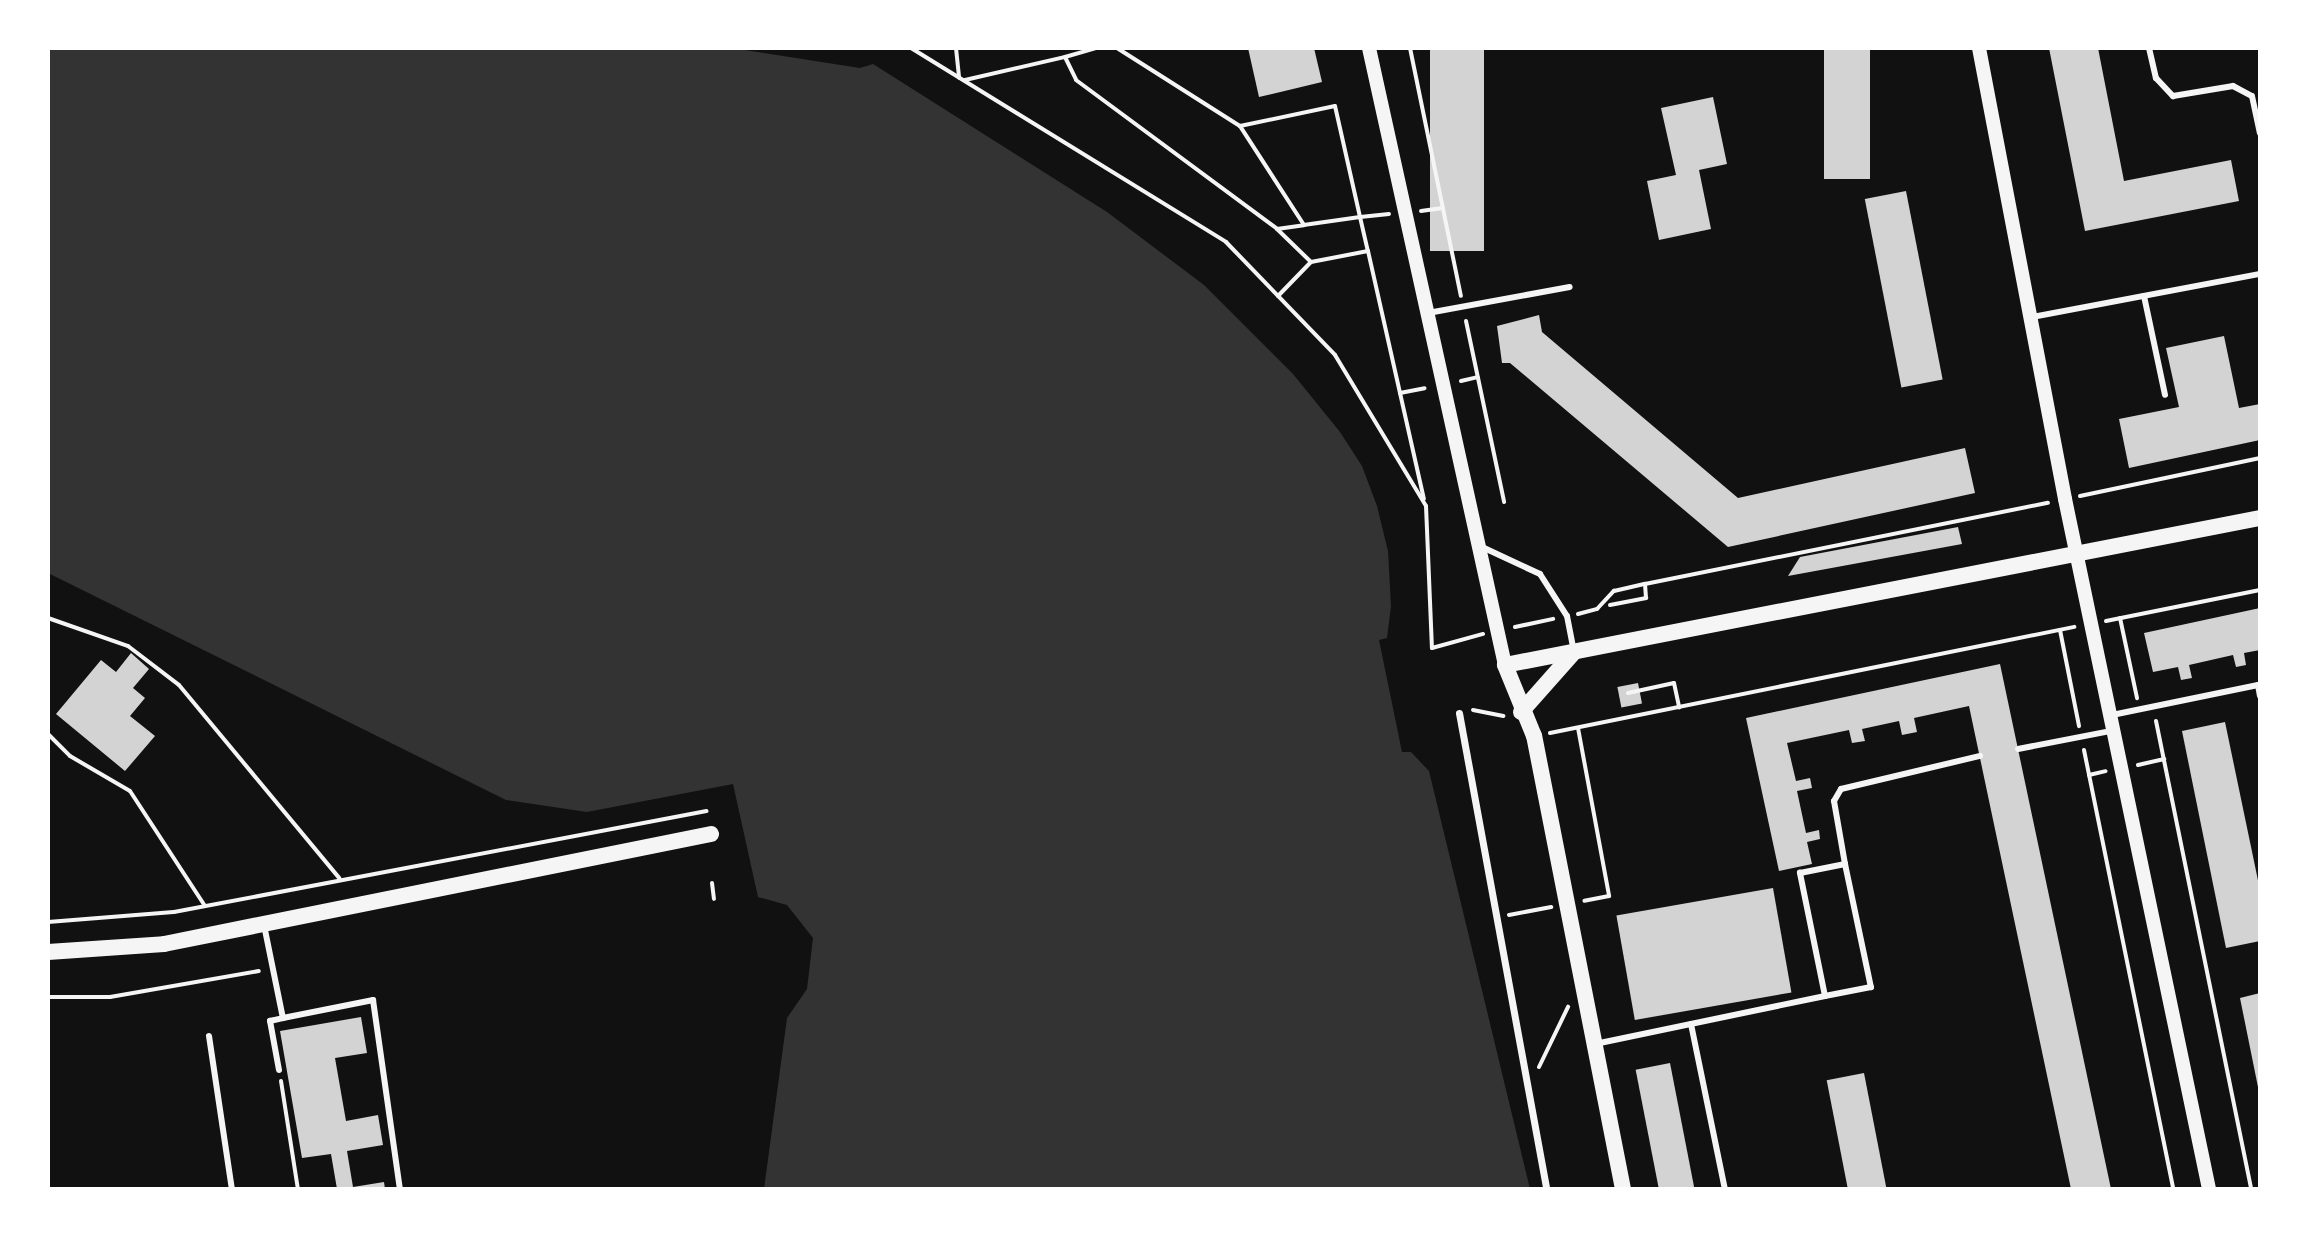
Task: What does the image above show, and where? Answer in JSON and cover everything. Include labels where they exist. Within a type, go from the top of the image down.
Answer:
[{"type":"main road","points":[[1623,1189],[1534,736],[1514,716],[1505,665],[2260,518]]},
{"type":"main road","points":[[1514,716],[1574,652]]},
{"type":"main road","points":[[48,952],[164,944],[711,834]]},
{"type":"street","points":[[1369,48],[1505,665]]},
{"type":"street","points":[[1979,48],[2065,499],[2114,722],[2209,1189]]},
{"type":"street","points":[[1459,713],[1546,1189]]},
{"type":"lane","points":[[2149,48],[2156,78],[2173,96],[2233,86],[2252,96],[2260,133]]},
{"type":"lane","points":[[2030,318],[2260,274]]},
{"type":"lane","points":[[1428,313],[1570,287]]},
{"type":"lane","points":[[2144,296],[2165,395]]},
{"type":"lane","points":[[1478,544],[1540,574],[1567,616],[1574,652]]},
{"type":"lane","points":[[2018,749],[2081,737],[2139,709],[2258,685],[2260,696]]},
{"type":"lane","points":[[1595,1044],[1871,987],[1834,801],[1841,789],[1980,756]]},
{"type":"lane","points":[[1825,996],[1800,873],[1845,864]]},
{"type":"lane","points":[[264,925],[283,1018]]},
{"type":"lane","points":[[279,1070],[270,1021],[373,1000],[400,1189]]},
{"type":"lane","points":[[1691,1024],[1725,1189]]},
{"type":"lane","points":[[209,1036],[232,1189]]},
{"type":"path","points":[[911,48],[1226,242],[1335,355],[1426,506]]},
{"type":"path","points":[[956,48],[962,79]]},
{"type":"path","points":[[962,79],[1096,48]]},
{"type":"path","points":[[1117,48],[1240,126],[1304,225]]},
{"type":"path","points":[[1410,48],[1504,502]]},
{"type":"path","points":[[1065,57],[1076,80],[1277,229],[1311,262]]},
{"type":"path","points":[[1240,126],[1335,106],[1426,506],[1432,648],[1496,630],[1597,609],[1614,591],[2260,458]]},
{"type":"path","points":[[1277,229],[1360,217]]},
{"type":"path","points":[[1278,296],[1311,262],[1368,251]]},
{"type":"path","points":[[1610,605],[1646,598],[1645,584]]},
{"type":"path","points":[[1534,736],[2260,590]]},
{"type":"path","points":[[48,618],[128,646],[179,685],[339,878]]},
{"type":"path","points":[[2120,618],[2139,709]]},
{"type":"path","points":[[2060,630],[2173,1189]]},
{"type":"path","points":[[1628,693],[1674,683],[1679,707]]},
{"type":"path","points":[[2154,706],[2251,1189]]},
{"type":"path","points":[[1459,713],[1487,710],[1514,716]]},
{"type":"path","points":[[1578,728],[1609,896]]},
{"type":"path","points":[[48,734],[70,756],[130,791],[205,906]]},
{"type":"path","points":[[48,922],[205,906],[339,878],[707,811]]},
{"type":"path","points":[[712,883],[714,899]]},
{"type":"path","points":[[1548,892],[1553,921]]},
{"type":"path","points":[[48,997],[110,997],[272,968]]},
{"type":"path","points":[[1527,1095],[1568,1005],[1566,991]]},
{"type":"path","points":[[279,1070],[298,1189]]},
{"type":"shaded area","points":[[48,48],[732,48],[860,68],[873,64],[1107,212],[1204,285],[1293,374],[1340,432],[1362,466],[1377,506],[1388,551],[1391,606],[1387,638],[1379,640],[1402,752],[1411,752],[1429,771],[1530,1189],[764,1189],[787,1018],[807,989],[813,938],[787,905],[758,897],[733,784],[587,812],[506,800],[48,573]]},
{"type":"building","points":[[1248,48],[1314,48],[1322,82],[1259,97]]},
{"type":"building","points":[[1430,48],[1484,48],[1484,251],[1430,251]]},
{"type":"building","points":[[1824,48],[1870,48],[1870,179],[1824,179]]},
{"type":"building","points":[[2049,48],[2098,48],[2124,181],[2231,160],[2239,201],[2085,231]]},
{"type":"building","points":[[1713,97],[1727,164],[1699,170],[1711,229],[1659,240],[1647,181],[1676,175],[1661,108]]},
{"type":"building","points":[[1906,191],[1943,379],[1901,387],[1865,199]]},
{"type":"building","points":[[1539,315],[1542,332],[1738,498],[1965,448],[1975,493],[1728,547],[1510,363],[1502,363],[1497,326]]},
{"type":"building","points":[[2224,336],[2239,408],[2260,404],[2260,440],[2129,468],[2119,419],[2179,407],[2166,348]]},
{"type":"building","points":[[1958,527],[1962,544],[1788,576],[1800,557]]},
{"type":"building","points":[[2260,608],[2260,650],[2244,653],[2246,665],[2236,667],[2233,655],[2189,665],[2192,678],[2181,680],[2178,667],[2153,672],[2144,633]]},
{"type":"building","points":[[131,653],[149,669],[133,688],[145,698],[130,716],[155,736],[125,771],[56,714],[101,660],[116,672]]},
{"type":"building","points":[[2000,664],[2111,1189],[2071,1189],[1969,706],[1914,718],[1917,732],[1902,735],[1899,721],[1862,729],[1865,741],[1852,743],[1849,730],[1787,743],[1796,781],[1810,778],[1812,788],[1797,791],[1806,833],[1819,830],[1820,839],[1807,842],[1812,864],[1779,871],[1746,718]]},
{"type":"building","points":[[1638,683],[1642,704],[1621,708],[1617,687]]},
{"type":"building","points":[[2225,722],[2260,890],[2260,941],[2226,948],[2182,731]]},
{"type":"building","points":[[1773,888],[1791,992],[1635,1020],[1616,916]]},
{"type":"building","points":[[2260,993],[2260,1091],[2259,1092],[2240,998]]},
{"type":"building","points":[[361,1017],[367,1053],[335,1058],[346,1121],[378,1115],[383,1145],[347,1151],[353,1187],[384,1182],[385,1189],[337,1189],[331,1154],[302,1158],[280,1031]]},
{"type":"building","points":[[1670,1063],[1694,1189],[1659,1189],[1636,1070]]},
{"type":"building","points":[[1864,1073],[1887,1189],[1848,1189],[1827,1080]]}]
